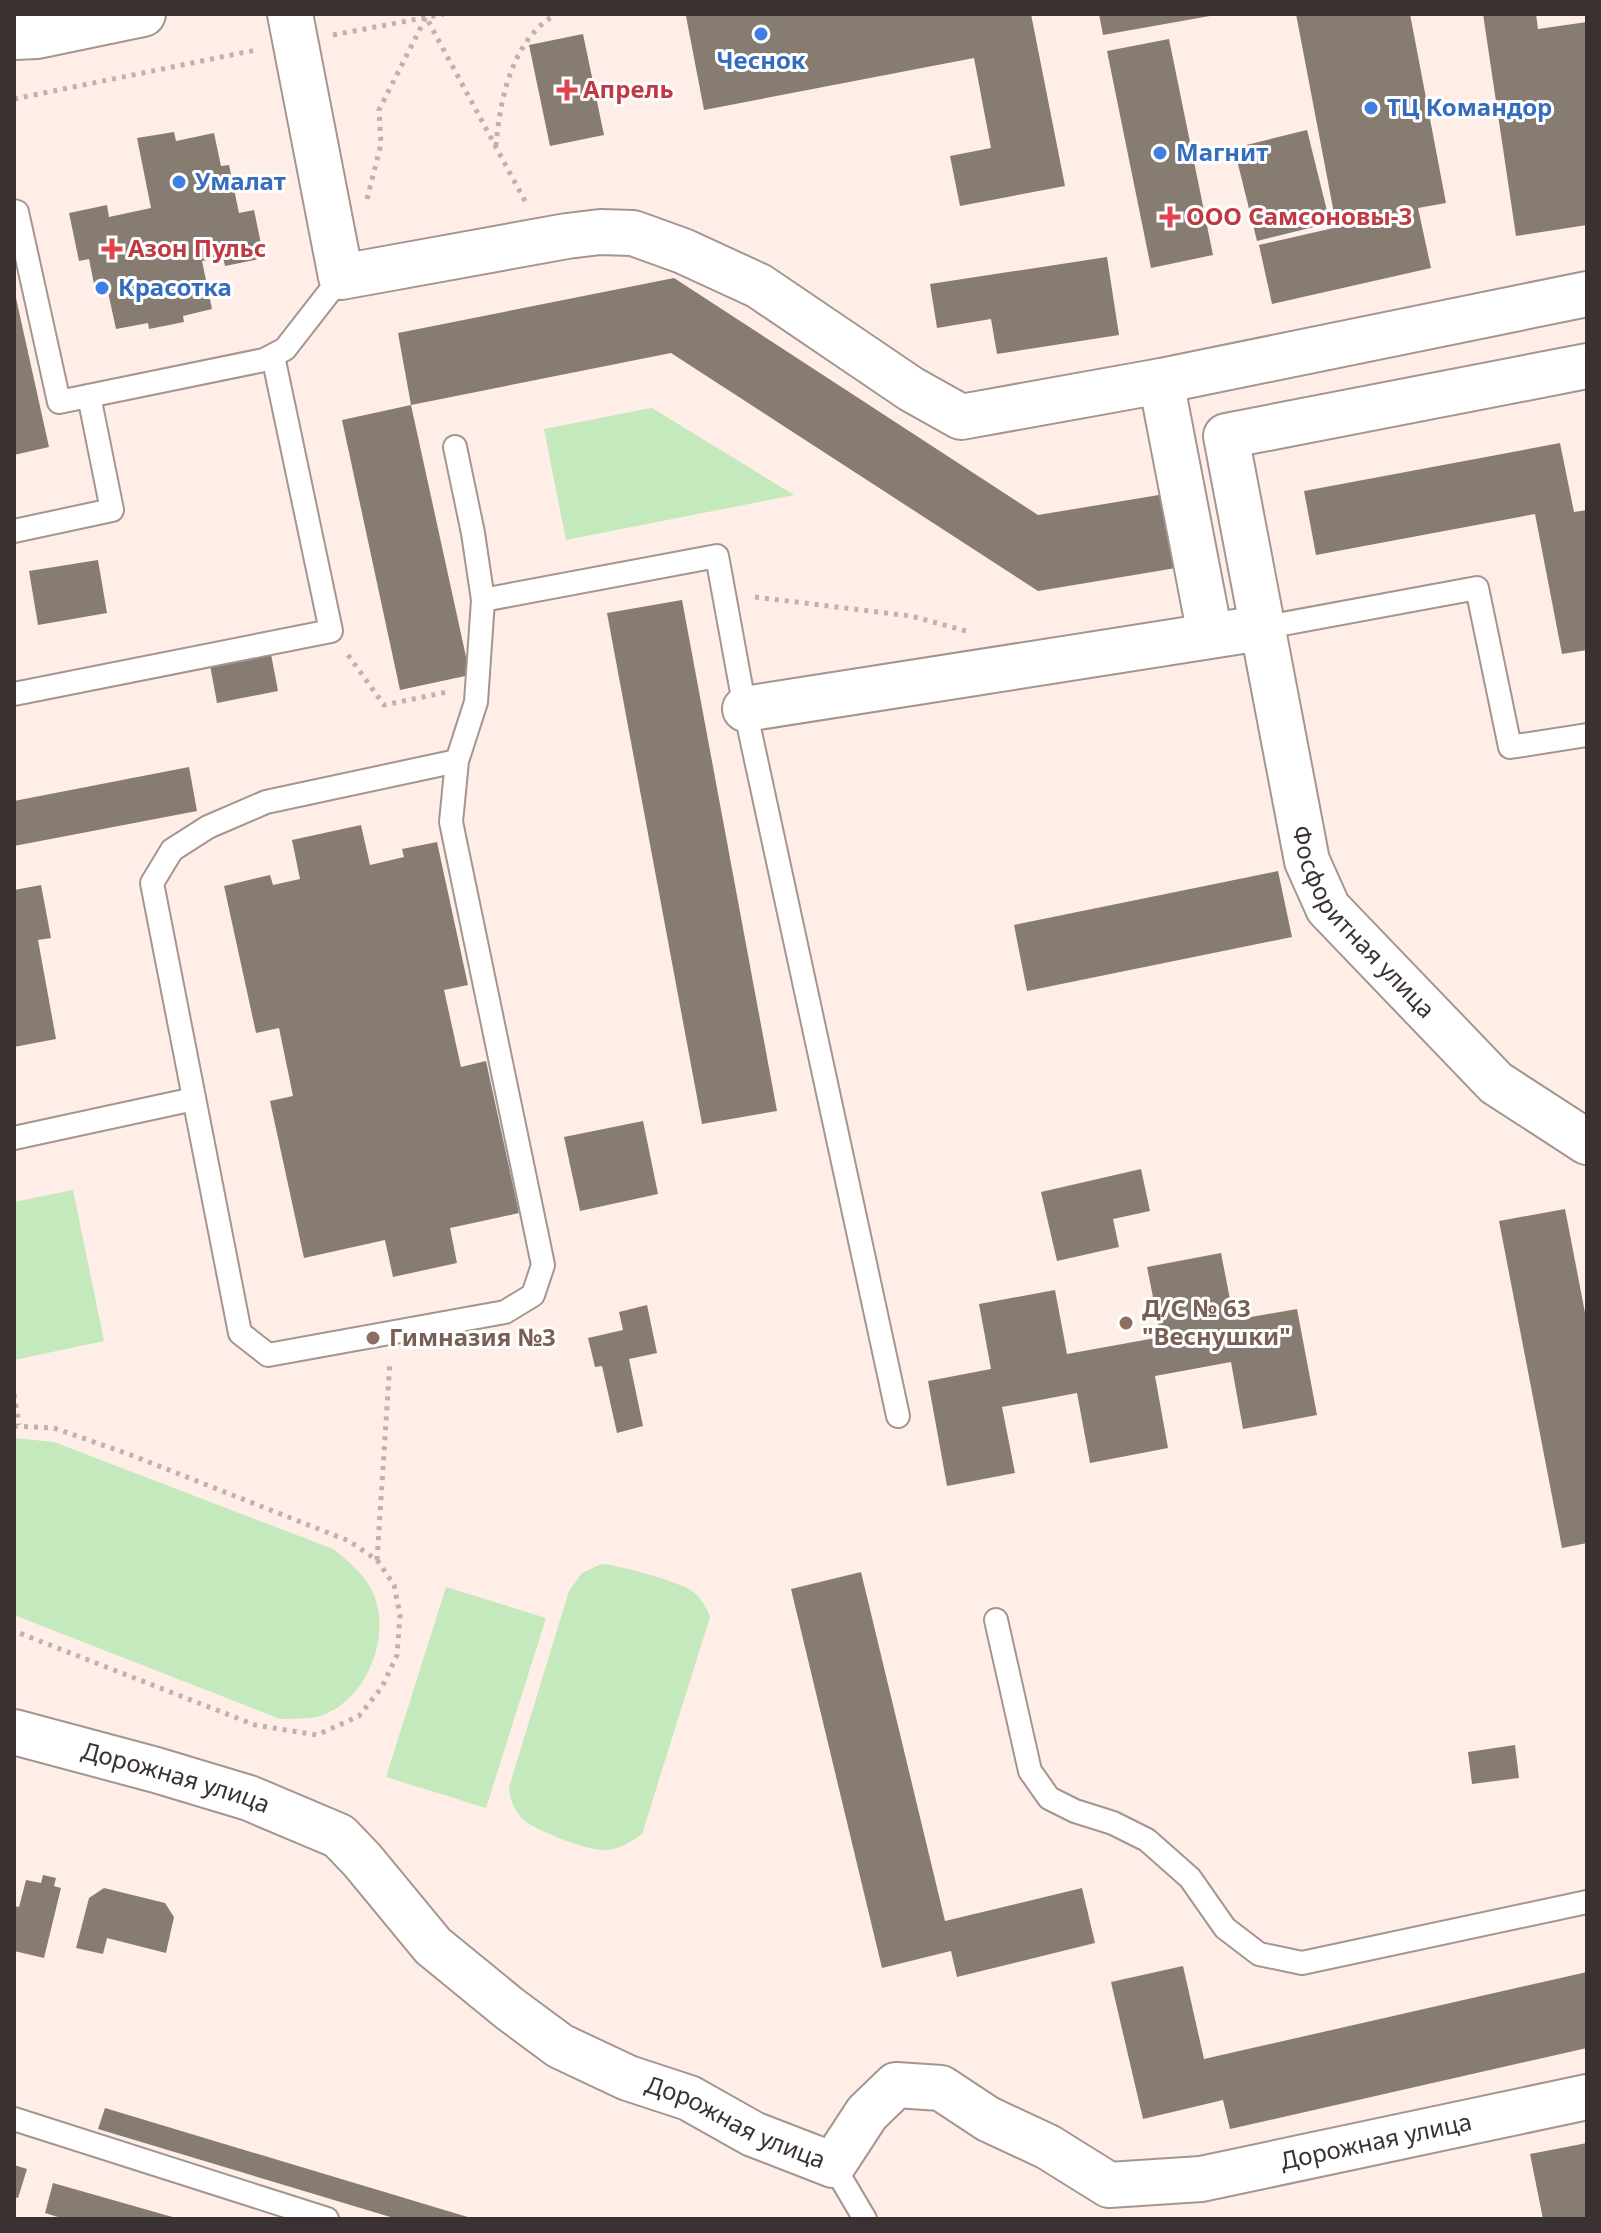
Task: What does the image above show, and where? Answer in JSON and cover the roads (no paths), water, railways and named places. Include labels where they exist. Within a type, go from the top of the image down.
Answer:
[{"type":"street","points":[[14,37],[37,36],[143,14]]},
{"type":"street","points":[[293,28],[338,261],[600,232],[633,233],[683,251],[759,286],[911,389],[961,417],[1161,381],[1587,294]]},
{"type":"street","name":"Фосфоритная улица","points":[[1587,366],[1226,436],[1307,861],[1328,908],[1496,1083],[1587,1142]]},
{"type":"street","points":[[1161,381],[1210,635]]},
{"type":"street","points":[[745,709],[1261,628]]},
{"type":"street","name":"Дорожная улица","points":[[14,1732],[249,1798],[339,1836],[433,1946],[560,2046],[628,2078],[689,2098],[753,2134],[833,2165],[867,2113],[896,2085],[941,2088],[988,2119],[1048,2147],[1109,2185],[1201,2179],[1587,2097]]},
{"type":"lane","points":[[14,211],[17,212],[59,402],[273,356],[285,349],[338,261]]},
{"type":"lane","points":[[14,694],[331,631],[273,356]]},
{"type":"lane","points":[[14,531],[112,510],[89,396]]},
{"type":"lane","points":[[455,447],[483,600],[476,702],[457,761],[451,822],[543,1265],[533,1295],[505,1312],[268,1355],[240,1333],[152,883],[172,850],[208,827],[266,802],[457,761]]},
{"type":"lane","points":[[483,600],[717,556],[745,709],[898,1416]]},
{"type":"lane","points":[[1261,628],[1477,588],[1510,747],[1587,735]]},
{"type":"lane","points":[[14,1138],[194,1099]]},
{"type":"lane","points":[[996,1620],[1030,1771],[1049,1798],[1147,1840],[1190,1878],[1225,1928],[1259,1954],[1302,1963],[1587,1902]]},
{"type":"lane","points":[[14,2119],[327,2219]]},
{"type":"lane","points":[[833,2165],[865,2219]]},
{"type":"place","name":"Чеснок","points":[[761,34]]},
{"type":"place","name":"Апрель","points":[[567,90]]},
{"type":"place","name":"ТЦ Командор","points":[[1371,108]]},
{"type":"place","name":"Магнит","points":[[1160,153]]},
{"type":"place","name":"Умалат","points":[[179,182]]},
{"type":"place","name":"ООО Самсоновы-3","points":[[1170,217]]},
{"type":"place","name":"Азон Пульс","points":[[112,249]]},
{"type":"place","name":"Красотка","points":[[102,288]]},
{"type":"place","name":"Д/С № 63 \"Веснушки\"","points":[[1126,1323]]},
{"type":"place","name":"Гимназия №3","points":[[373,1338]]}]
